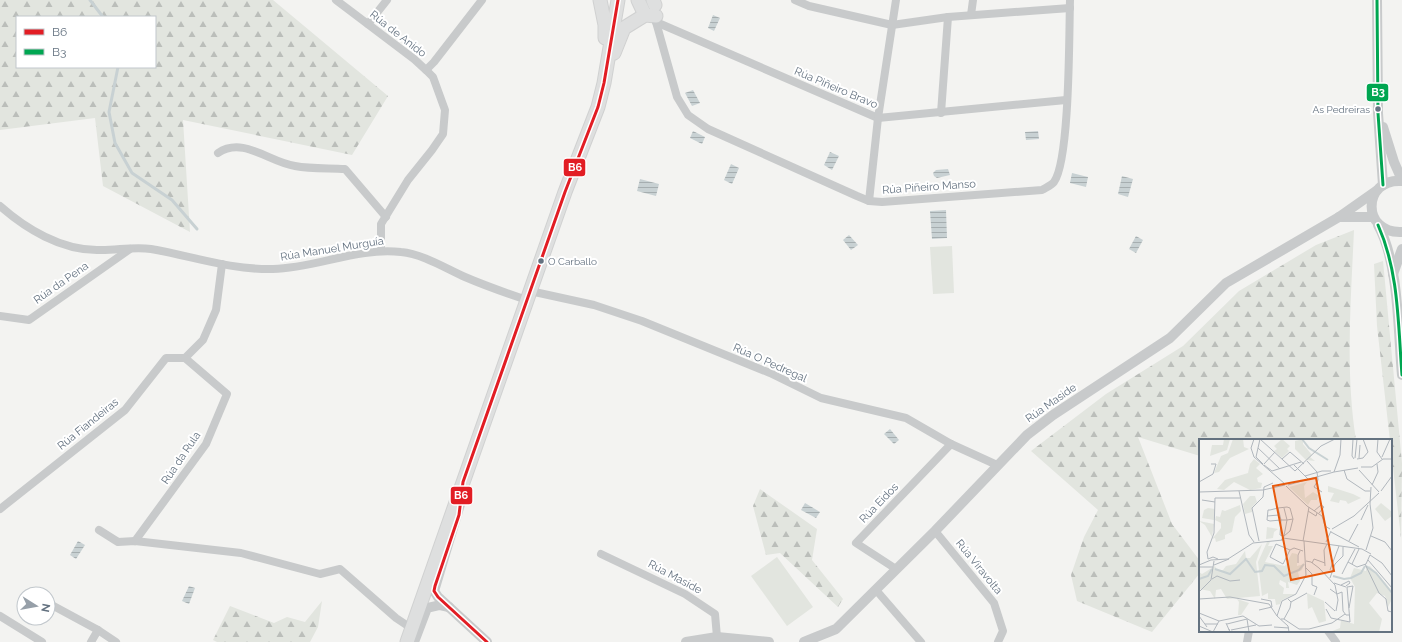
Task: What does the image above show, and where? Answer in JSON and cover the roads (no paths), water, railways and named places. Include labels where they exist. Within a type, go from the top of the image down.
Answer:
[{"type":"highway","points":[[565,192],[603,54],[605,25],[600,0]]},
{"type":"highway","points":[[604,83],[618,0]]},
{"type":"highway","points":[[407,642],[565,192],[591,126],[604,83],[624,28],[654,10],[638,0]]},
{"type":"street","name":"Rúa de Anido","points":[[336,0],[414,59],[433,77],[445,110],[443,134],[408,180],[382,224],[381,250]]},
{"type":"street","points":[[368,24],[387,0]]},
{"type":"street","name":"Rúa de Anido","points":[[426,70],[434,62],[482,0]]},
{"type":"street","points":[[796,0],[809,6],[892,25],[948,17],[1070,4]]},
{"type":"street","points":[[869,201],[878,118],[896,0]]},
{"type":"street","points":[[971,15],[973,0]]},
{"type":"street","points":[[1377,0],[1379,188],[1371,204],[1376,221],[1385,236],[1394,274],[1402,375]]},
{"type":"street","name":"Rúa Piñeiro Manso","points":[[654,10],[677,97],[688,115],[708,129],[869,201],[882,202],[1042,190],[1054,182],[1059,170],[1064,145],[1070,4]]},
{"type":"street","name":"Rúa Piñeiro Bravo","points":[[654,10],[878,118],[1066,100]]},
{"type":"street","points":[[941,113],[948,17]]},
{"type":"street","points":[[1378,113],[1394,162],[1402,180],[1389,182],[1379,188]]},
{"type":"street","points":[[218,153],[223,150],[243,147],[294,166],[345,169],[386,217]]},
{"type":"street","name":"Rúa Maside","points":[[804,642],[836,629],[935,531],[1027,435],[1053,415],[1170,338],[1226,283],[1339,217],[1379,188]]},
{"type":"street","name":"Rúa Manuel Murguía","points":[[0,206],[27,227],[63,244],[96,250],[149,248],[222,264],[272,269],[309,265],[381,250],[403,252],[422,258],[482,284],[529,296]]},
{"type":"street","points":[[1339,217],[1376,221],[1386,230],[1402,232]]},
{"type":"street","name":"Rúa da Pena","points":[[0,316],[29,320],[130,249]]},
{"type":"street","points":[[1394,274],[1402,249]]},
{"type":"street","points":[[185,358],[203,340],[216,310],[222,264]]},
{"type":"street","name":"Rúa O Pedregal","points":[[529,296],[594,305],[642,321],[770,373],[820,398],[906,418],[951,444],[997,465]]},
{"type":"street","name":"Rúa Fiandeiras","points":[[0,509],[125,410],[166,358],[185,358]]},
{"type":"street","name":"Rúa da Rula","points":[[135,541],[206,444],[227,394],[185,358]]},
{"type":"street","name":"Rúa Eidos","points":[[896,569],[856,543],[951,444]]},
{"type":"street","points":[[463,482],[459,515],[434,591],[438,597],[488,642]]},
{"type":"street","points":[[99,530],[118,542],[135,541],[241,553],[320,574],[340,569],[396,618],[412,628]]},
{"type":"street","name":"Rúa Viravolta","points":[[935,531],[994,603],[1003,631],[998,642]]},
{"type":"street","name":"Rúa Maside","points":[[601,554],[685,594],[715,614],[717,637]]},
{"type":"street","points":[[876,590],[920,642]]},
{"type":"street","points":[[414,642],[427,608],[440,605],[449,607]]},
{"type":"street","points":[[56,607],[98,630],[116,642]]},
{"type":"street","points":[[0,616],[42,642]]},
{"type":"street","points":[[91,642],[98,630]]},
{"type":"street","points":[[1247,642],[1249,632]]},
{"type":"street","points":[[1329,632],[1336,642]]},
{"type":"street","points":[[686,642],[717,637],[769,642]]},
{"type":"waterway","points":[[90,0],[102,16]]},
{"type":"waterway","points":[[118,68],[109,112],[115,143],[132,173],[172,200],[197,229]]},
{"type":"place","name":"As Pedreiras","points":[[1378,109]]},
{"type":"place","name":"O Carballo","points":[[541,261]]}]
